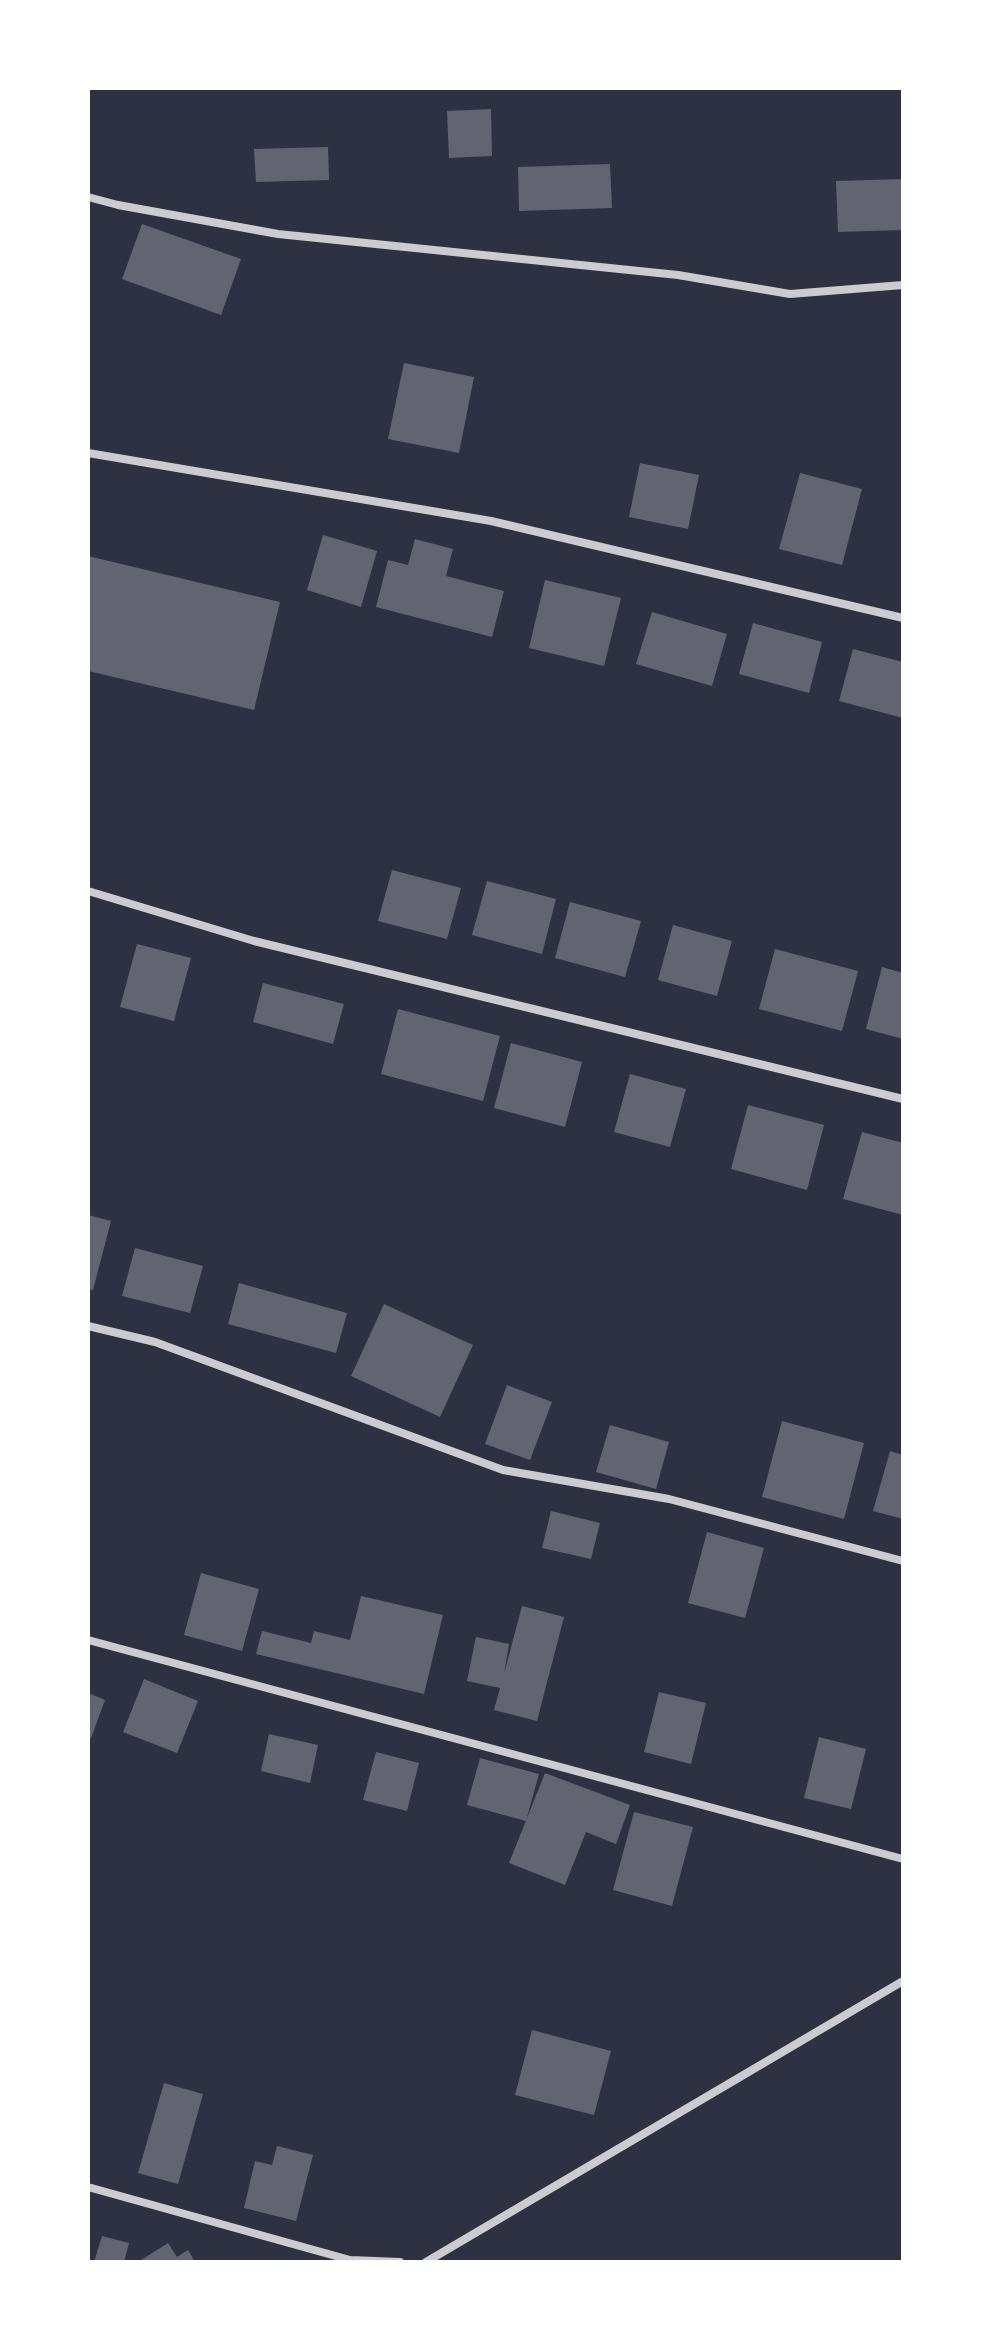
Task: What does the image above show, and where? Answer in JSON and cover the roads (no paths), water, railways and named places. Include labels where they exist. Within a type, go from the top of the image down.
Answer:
[{"type":"street","points":[[88,197],[278,234],[678,275],[790,294],[903,285]]},
{"type":"street","points":[[88,453],[491,521],[903,618]]},
{"type":"street","points":[[88,891],[254,941],[903,1099]]},
{"type":"street","points":[[88,1326],[155,1342],[503,1470],[669,1499],[903,1561]]},
{"type":"street","points":[[88,1640],[903,1859]]},
{"type":"street","points":[[426,2262],[903,1981]]},
{"type":"street","points":[[88,2187],[350,2260],[400,2262]]}]
